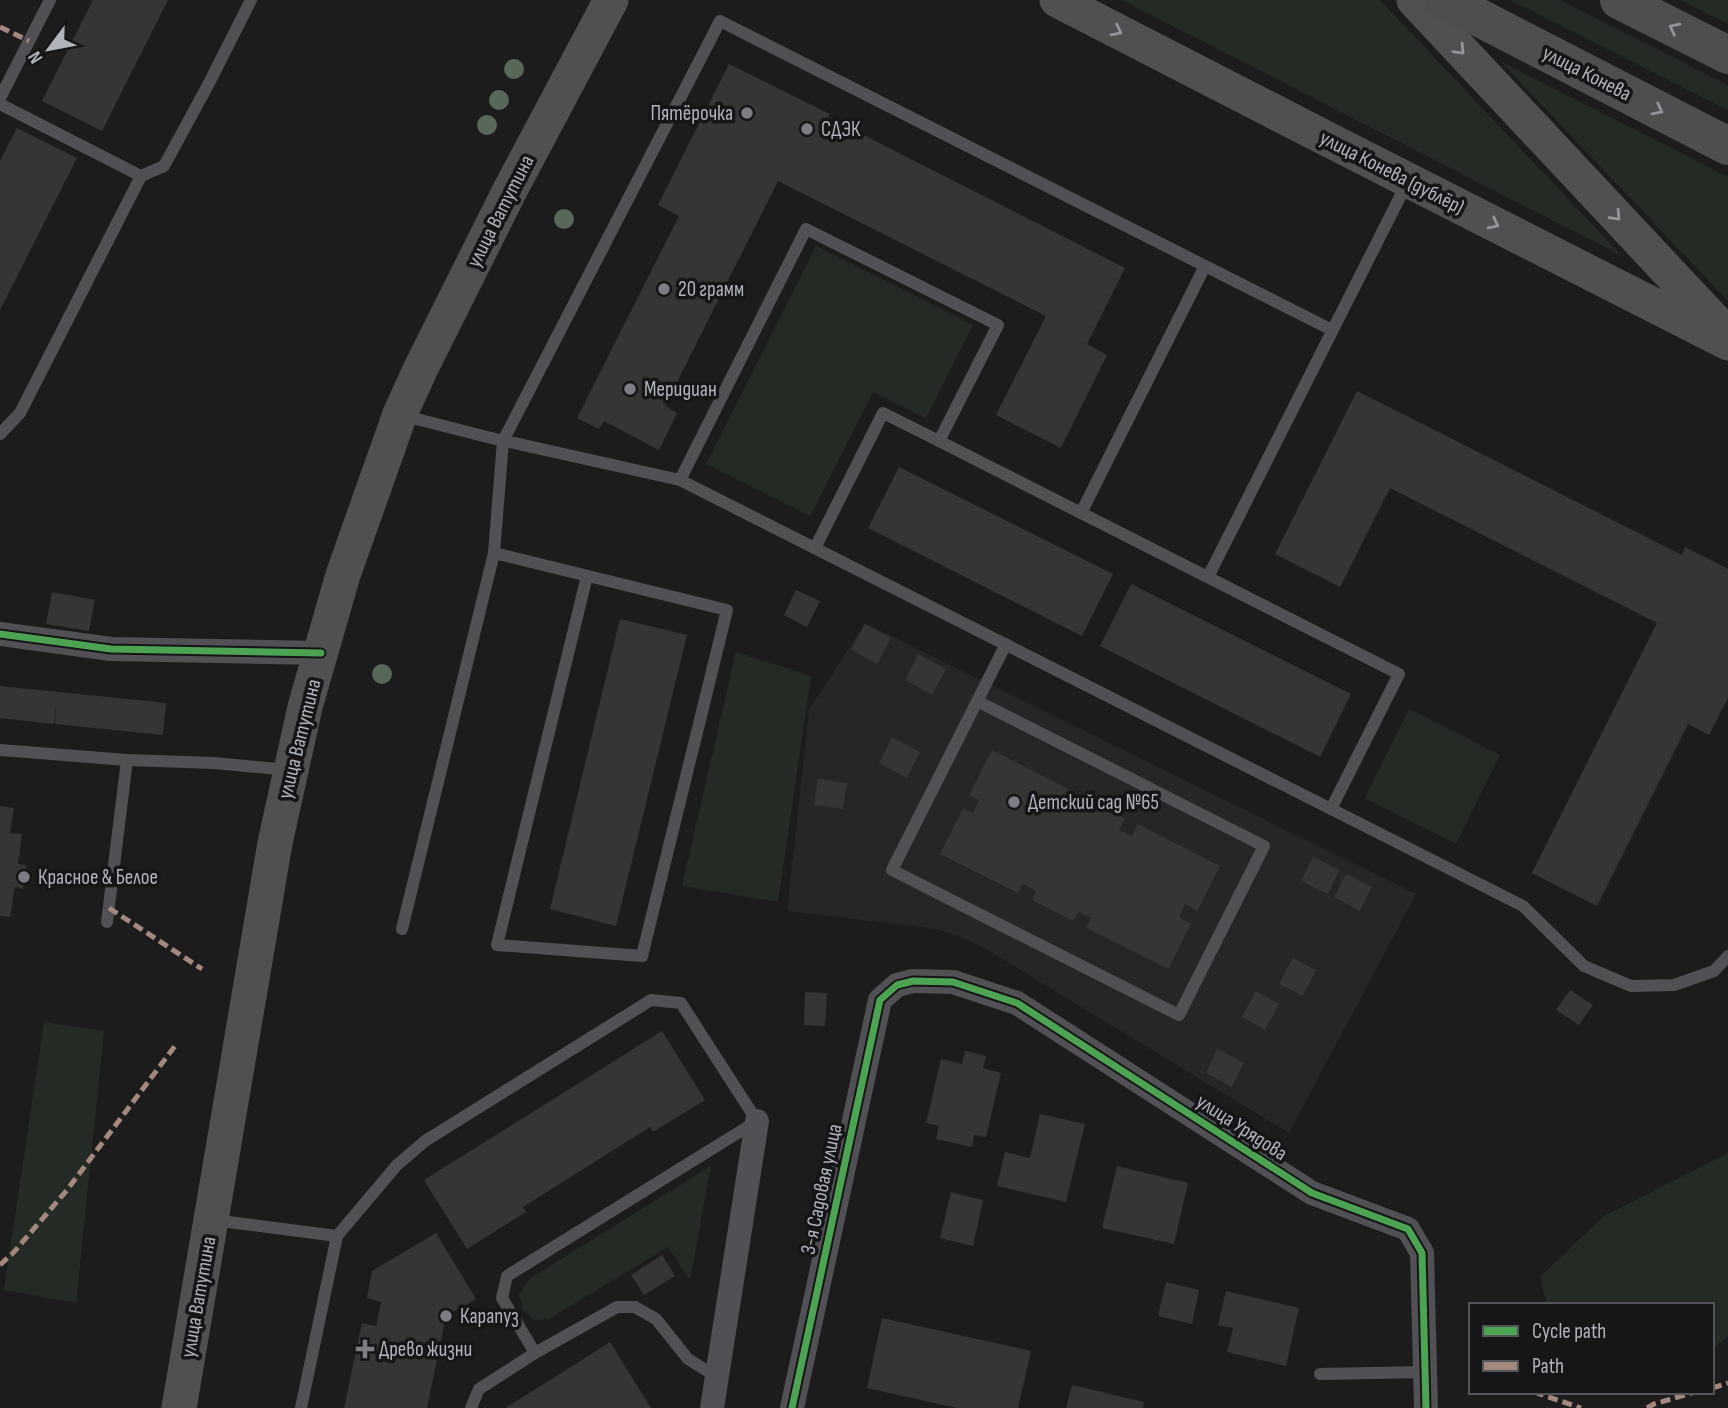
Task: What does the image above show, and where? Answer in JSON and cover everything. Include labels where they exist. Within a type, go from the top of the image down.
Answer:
[{"type":"main road","name":"улица Ватутина","points":[[179,1408],[275,844],[305,707],[343,575],[400,415],[438,333],[611,0]]},
{"type":"main road","name":"улица Конева (дублёр)","points":[[1057,0],[1728,343]]},
{"type":"main road","points":[[1414,0],[1728,335]]},
{"type":"main road","name":"улица Конева","points":[[1445,0],[1728,146]]},
{"type":"main road","points":[[1619,0],[1728,55]]},
{"type":"street","points":[[0,634],[111,649],[321,653]]},
{"type":"street","name":"улица Урядова","points":[[897,985],[913,981],[953,982],[1017,1003],[1312,1193],[1408,1229],[1422,1253],[1426,1408]]},
{"type":"street","name":"3-я Садовая улица","points":[[792,1408],[880,1000],[897,985]]},
{"type":"street","points":[[712,1408],[757,1121]]},
{"type":"lane","points":[[0,98],[50,0]]},
{"type":"lane","points":[[0,434],[20,413],[141,176],[164,166],[251,0]]},
{"type":"lane","points":[[402,929],[494,553],[503,440],[720,20],[1332,330]]},
{"type":"lane","points":[[0,104],[141,176]]},
{"type":"lane","points":[[1208,577],[1408,180]]},
{"type":"lane","points":[[680,480],[806,229],[998,325],[939,442]]},
{"type":"lane","points":[[1081,513],[1205,266]]},
{"type":"lane","points":[[815,548],[883,413],[1208,577],[1399,674],[1331,809]]},
{"type":"lane","points":[[400,415],[680,480],[1523,906],[1584,966],[1631,986],[1674,985],[1713,971],[1728,956]]},
{"type":"lane","points":[[494,553],[727,610],[642,956],[498,945],[587,576]]},
{"type":"lane","points":[[977,701],[1264,846],[1180,1015],[892,870],[977,701],[1006,644]]},
{"type":"lane","points":[[0,750],[127,760],[214,763],[290,771]]},
{"type":"lane","points":[[107,922],[127,760]]},
{"type":"lane","points":[[301,1408],[337,1236],[397,1165],[425,1141],[651,1000],[681,1003],[757,1121],[507,1276],[502,1298],[535,1353]]},
{"type":"lane","points":[[211,1219],[337,1236]]},
{"type":"lane","points":[[471,1408],[479,1389],[535,1353],[617,1307],[635,1307],[656,1319],[688,1359],[717,1377]]},
{"type":"lane","points":[[1320,1374],[1425,1372]]},
{"type":"shaded area","points":[[1122,0],[1380,0],[1622,256]]},
{"type":"shaded area","points":[[1510,0],[1559,0],[1728,85],[1728,110]]},
{"type":"shaded area","points":[[1681,0],[1728,0],[1728,24]]},
{"type":"shaded area","points":[[1500,61],[1728,177],[1728,301]]},
{"type":"shaded area","points":[[816,246],[973,325],[926,418],[873,392],[810,516],[706,464]]},
{"type":"shaded area","name":"Детский сад №65","points":[[865,623],[1416,894],[1289,1133],[984,948],[963,938],[937,929],[787,911],[809,710]]},
{"type":"shaded area","points":[[736,652],[811,676],[778,902],[682,886]]},
{"type":"shaded area","points":[[1409,709],[1500,755],[1456,844],[1365,798]]},
{"type":"shaded area","points":[[44,1022],[104,1031],[76,1303],[4,1290]]},
{"type":"shaded area","points":[[1728,1153],[1728,1336],[1714,1347],[1714,1303],[1546,1303],[1540,1277],[1604,1216]]},
{"type":"shaded area","points":[[711,1166],[690,1280],[668,1247],[549,1319],[534,1320],[523,1310],[519,1295],[529,1279]]},
{"type":"building","points":[[93,0],[168,0],[102,131],[42,101]]},
{"type":"building","points":[[729,64],[1125,268],[1087,344],[1107,355],[1061,448],[996,415],[1046,316],[778,181],[665,406],[677,413],[659,450],[604,421],[599,429],[577,418],[679,216],[658,205]]},
{"type":"building","points":[[17,128],[77,158],[0,310],[0,161]]},
{"type":"building","points":[[1357,391],[1682,555],[1685,547],[1728,569],[1728,698],[1709,735],[1688,724],[1597,906],[1532,873],[1657,623],[1390,488],[1340,587],[1275,554]]},
{"type":"building","points":[[899,467],[1113,574],[1082,636],[868,528]]},
{"type":"building","points":[[1131,584],[1351,694],[1320,757],[1100,646]]},
{"type":"building","points":[[796,590],[820,601],[807,627],[784,615]]},
{"type":"building","points":[[52,592],[95,600],[89,631],[46,624]]},
{"type":"building","points":[[620,619],[687,635],[616,926],[550,909]]},
{"type":"building","points":[[865,624],[891,638],[877,664],[851,650]]},
{"type":"building","points":[[918,654],[946,669],[932,695],[905,680]]},
{"type":"building","points":[[0,686],[166,703],[163,735],[55,724],[56,703],[54,724],[0,718]]},
{"type":"building","points":[[892,737],[920,752],[907,778],[879,763]]},
{"type":"building","points":[[992,750],[1070,790],[1064,802],[1078,809],[1084,797],[1125,818],[1119,830],[1132,836],[1138,824],[1220,866],[1197,911],[1185,904],[1179,917],[1191,924],[1168,969],[1086,928],[1091,918],[1078,912],[1073,921],[1032,900],[1036,891],[1023,884],[1018,893],[940,854],[963,808],[973,813],[979,800],[969,795]]},
{"type":"building","points":[[818,779],[847,783],[843,809],[814,805]]},
{"type":"building","points":[[0,806],[14,808],[10,833],[22,834],[18,864],[26,865],[23,889],[15,887],[10,917],[0,916]]},
{"type":"building","points":[[1313,857],[1339,870],[1328,894],[1301,881]]},
{"type":"building","points":[[1346,874],[1372,887],[1360,911],[1334,897]]},
{"type":"building","points":[[1293,958],[1316,970],[1303,996],[1279,984]]},
{"type":"building","points":[[1570,990],[1593,1005],[1579,1025],[1556,1010]]},
{"type":"building","points":[[1256,991],[1279,1004],[1265,1030],[1242,1017]]},
{"type":"building","points":[[805,992],[827,993],[825,1026],[804,1025]]},
{"type":"building","points":[[662,1031],[705,1100],[653,1132],[650,1127],[523,1207],[526,1212],[467,1249],[424,1180]]},
{"type":"building","points":[[1217,1049],[1244,1063],[1232,1087],[1206,1073]]},
{"type":"building","points":[[965,1051],[986,1056],[983,1068],[1001,1073],[986,1137],[974,1135],[972,1147],[936,1139],[939,1126],[926,1123],[941,1059],[962,1064]]},
{"type":"building","points":[[1040,1114],[1085,1124],[1066,1202],[997,1186],[1005,1152],[1030,1158]]},
{"type":"building","points":[[1117,1166],[1188,1183],[1174,1244],[1102,1228]]},
{"type":"building","points":[[951,1192],[983,1200],[973,1246],[940,1238]]},
{"type":"building","points":[[436,1233],[476,1299],[446,1316],[427,1408],[344,1408],[362,1323],[376,1326],[381,1302],[367,1298],[372,1271]]},
{"type":"building","points":[[662,1255],[675,1276],[644,1295],[631,1275]]},
{"type":"building","points":[[1166,1282],[1199,1290],[1192,1324],[1158,1316]]},
{"type":"building","points":[[1226,1291],[1299,1308],[1286,1366],[1227,1352],[1233,1328],[1218,1325]]},
{"type":"building","points":[[882,1318],[1031,1351],[1018,1408],[957,1408],[867,1388]]},
{"type":"building","points":[[610,1342],[651,1408],[505,1408],[555,1377]]},
{"type":"building","points":[[1072,1385],[1144,1402],[1143,1408],[1066,1408]]},
{"type":"marked path","points":[[0,27],[29,41]]},
{"type":"marked path","points":[[109,908],[202,969]]},
{"type":"marked path","points":[[0,1265],[67,1190],[175,1046]]},
{"type":"marked path","points":[[1714,1387],[1728,1383]]},
{"type":"marked path","points":[[1540,1394],[1581,1408]]},
{"type":"marked path","points":[[1647,1408],[1688,1394]]},
{"type":"cycle path","points":[[0,634],[111,649],[321,653]]},
{"type":"cycle path","points":[[792,1408],[880,1000],[897,985],[913,981],[953,982],[1017,1003],[1312,1193],[1408,1229],[1422,1253],[1426,1408]]},
{"type":"place","name":"Пятёрочка","points":[[747,113]]},
{"type":"place","name":"СДЭК","points":[[807,129]]},
{"type":"place","name":"20 грамм","points":[[664,289]]},
{"type":"place","name":"Меридиан","points":[[630,389]]},
{"type":"place","name":"Детский сад №65","points":[[1014,802]]},
{"type":"place","name":"Красное & Белое","points":[[24,877]]},
{"type":"place","name":"Карапуз","points":[[446,1316]]},
{"type":"place","name":"Древо жизни","points":[[365,1349]]}]
